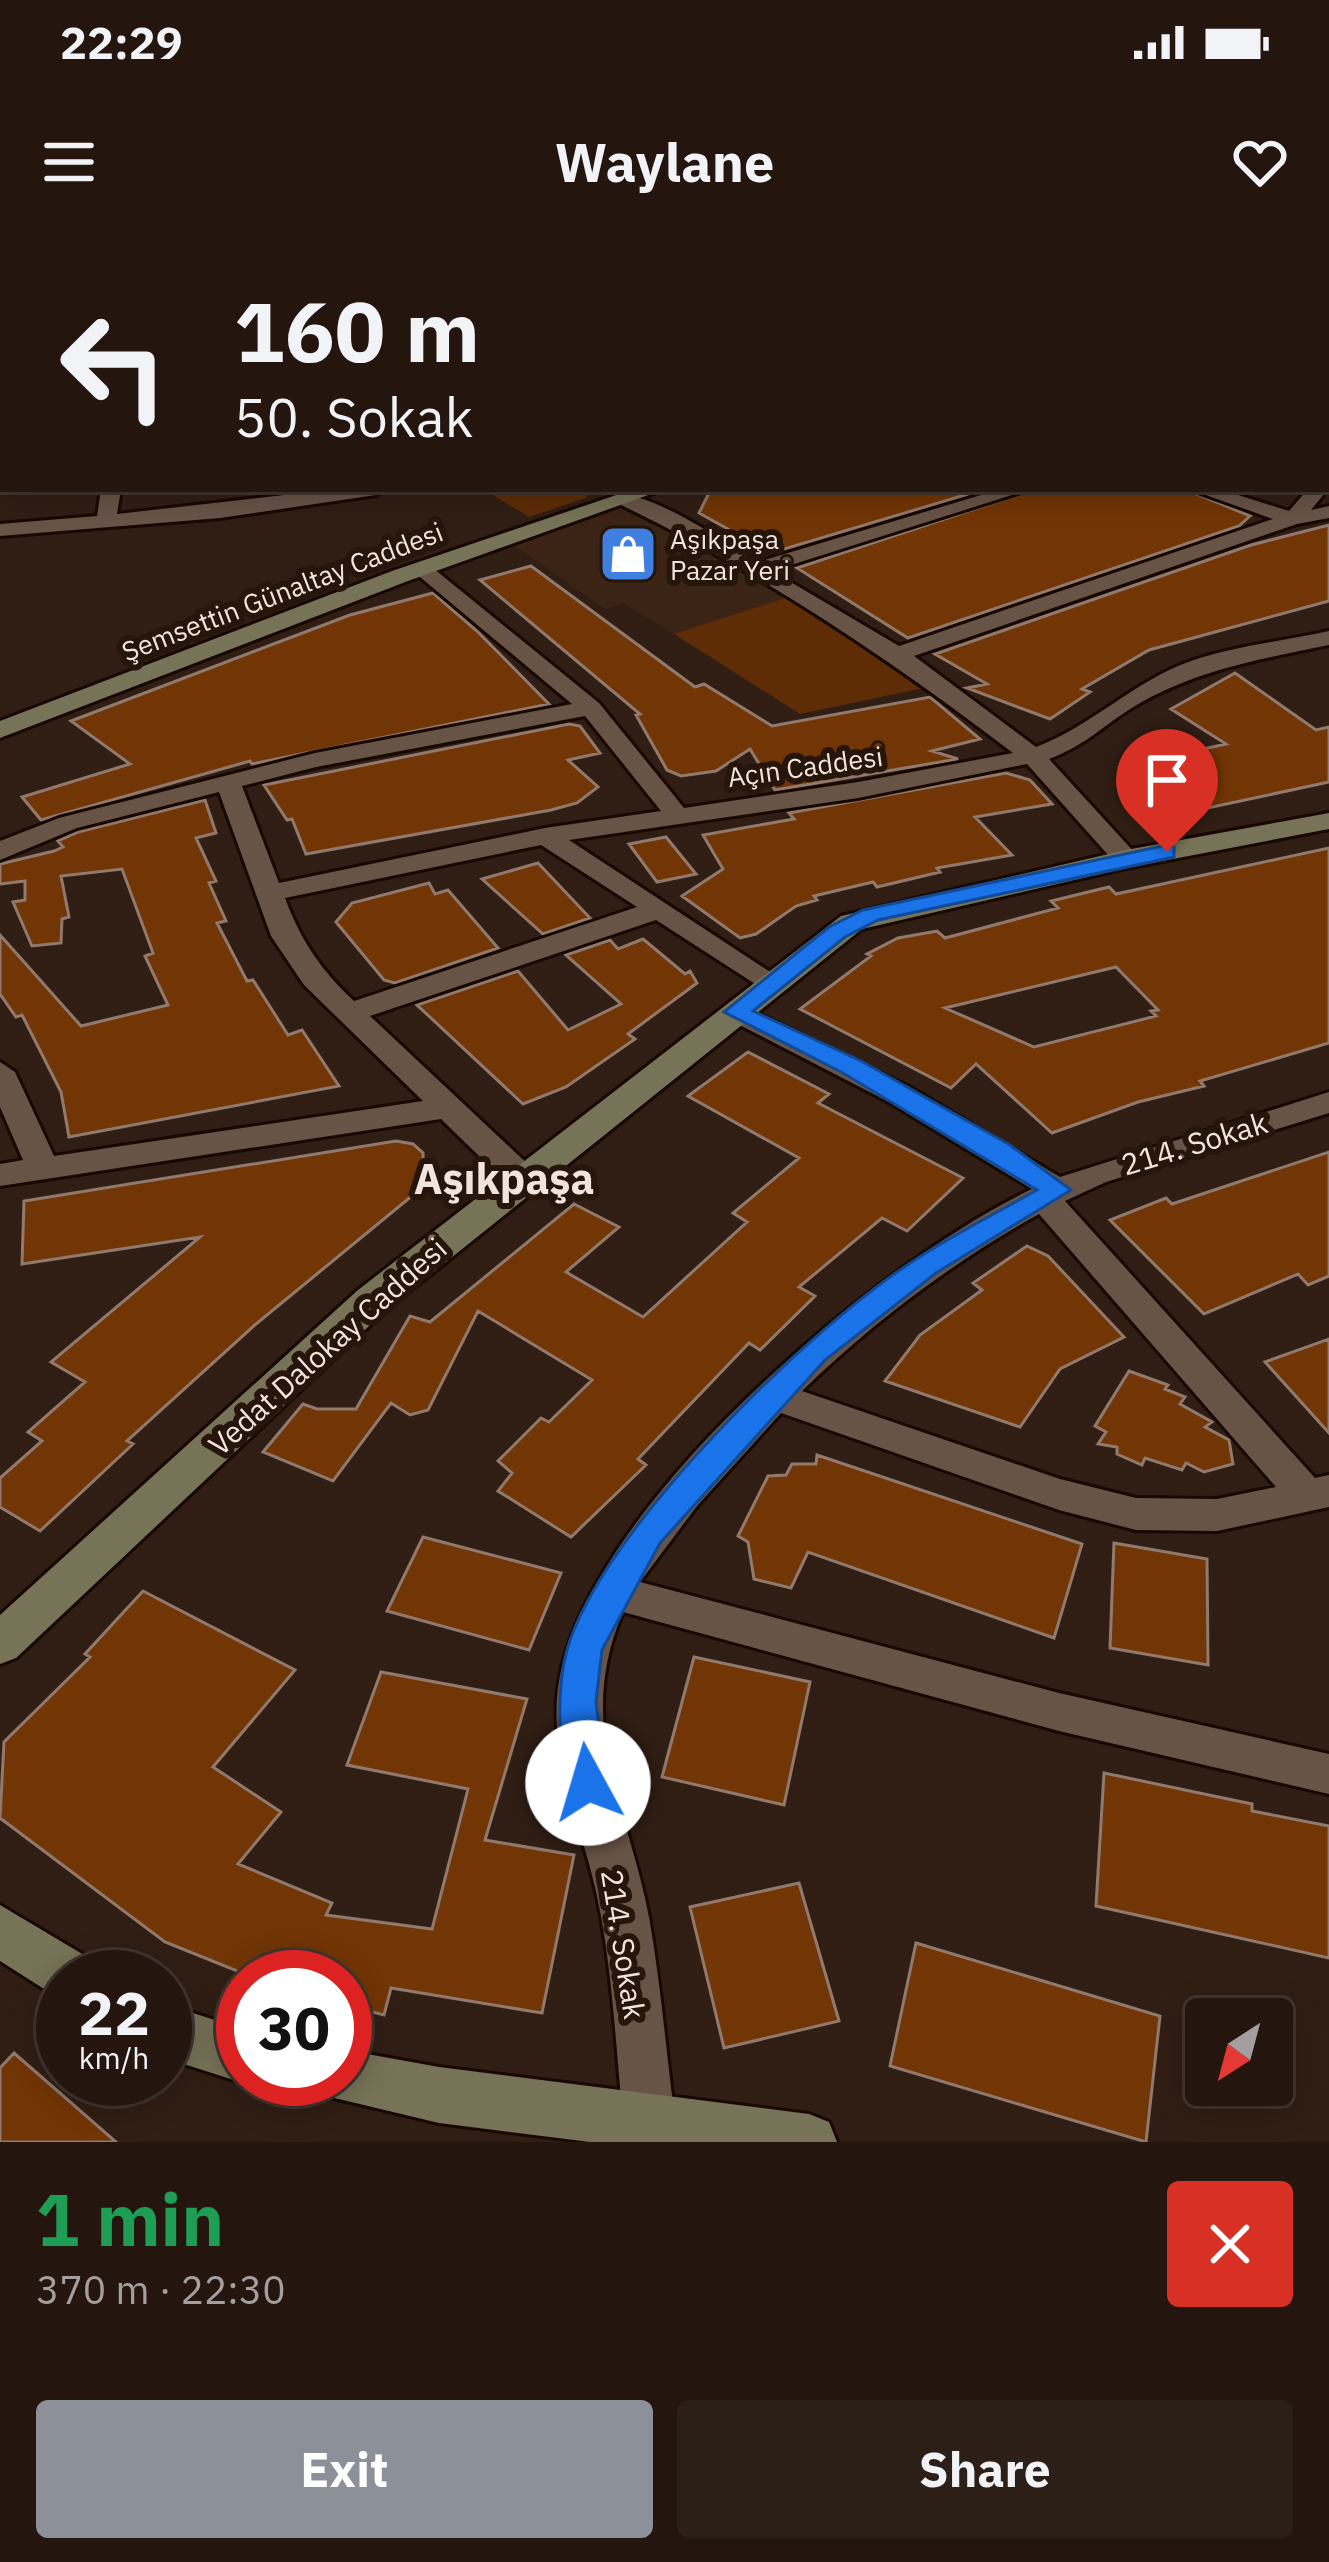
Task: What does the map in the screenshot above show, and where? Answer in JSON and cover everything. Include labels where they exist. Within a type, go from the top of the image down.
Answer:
[{"type":"street","points":[[106,524],[111,492]]},
{"type":"street","points":[[0,530],[106,524],[339,492]]},
{"type":"street","name":"Şemsettin Günaltay Caddesi","points":[[0,730],[421,568],[646,492]]},
{"type":"street","points":[[756,569],[1011,492]]},
{"type":"street","points":[[1208,492],[1293,519]]},
{"type":"street","points":[[1293,519],[1316,492]]},
{"type":"street","points":[[624,499],[756,569],[897,654],[1033,756],[1126,859]]},
{"type":"street","points":[[897,654],[1293,519],[1329,512]]},
{"type":"street","points":[[421,568],[591,708],[676,814]]},
{"type":"street","name":"Açın Caddesi","points":[[267,893],[545,836],[858,790],[1033,756],[1074,742],[1125,702],[1199,666],[1329,638]]},
{"type":"street","points":[[0,852],[68,823],[315,760],[591,708]]},
{"type":"street","points":[[227,782],[285,936],[314,979],[522,1178]]},
{"type":"street","name":"Vedat Dalokay Caddesi","points":[[0,1644],[372,1300],[837,932],[871,915],[1329,821]]},
{"type":"street","points":[[545,836],[773,982]]},
{"type":"street","points":[[349,1013],[657,910]]},
{"type":"street","points":[[736,1012],[852,1067],[1000,1152],[1051,1194],[1319,1495]]},
{"type":"street","points":[[0,1072],[43,1168]]},
{"type":"street","name":"214. Sokak","points":[[649,2119],[619,1884],[588,1783],[578,1702],[585,1650],[649,1533],[771,1395],[873,1304],[926,1266],[1094,1174],[1329,1102]]},
{"type":"street","points":[[0,1174],[452,1107]]},
{"type":"street","points":[[771,1395],[1059,1494],[1136,1514],[1217,1515],[1319,1495]]},
{"type":"street","points":[[613,1592],[891,1671],[1329,1774]]},
{"type":"street","points":[[0,1930],[36,1954]]},
{"type":"street","points":[[372,2082],[439,2096],[809,2142]]},
{"type":"shaded area","points":[[488,492],[589,492],[586,498],[529,517]]},
{"type":"shaded area","name":"Aşıkpaşa Pazar Yeri","points":[[624,499],[797,594],[674,634],[623,603],[605,609],[504,538]]},
{"type":"shaded area","points":[[797,594],[938,685],[800,714],[674,634]]},
{"type":"building","points":[[710,492],[975,492],[771,553],[699,513]]},
{"type":"building","points":[[1026,492],[1192,492],[1250,516],[1239,526],[908,638],[797,568]]},
{"type":"building","points":[[1329,525],[1329,601],[1149,650],[1082,689],[1090,692],[1050,719],[967,688],[987,684],[935,654],[1251,545]]},
{"type":"building","points":[[531,566],[695,687],[704,684],[772,726],[930,697],[980,739],[932,751],[958,759],[775,790],[750,749],[716,771],[681,776],[667,770],[636,715],[640,714],[480,580]]},
{"type":"building","points":[[433,593],[549,704],[250,761],[41,820],[22,797],[130,764],[71,721],[350,615]]},
{"type":"building","points":[[1235,673],[1316,730],[1329,727],[1329,782],[1175,815],[1120,767],[1226,744],[1171,709]]},
{"type":"building","points":[[569,724],[580,726],[600,753],[568,760],[598,787],[577,803],[551,810],[306,854],[292,819],[287,820],[264,785]]},
{"type":"building","points":[[1006,773],[1030,780],[1052,804],[975,817],[1012,855],[937,868],[940,872],[877,887],[873,882],[814,896],[817,900],[796,906],[756,934],[740,938],[682,896],[723,869],[703,835],[794,819],[789,813]]},
{"type":"building","points":[[205,800],[216,833],[196,838],[216,881],[209,883],[226,921],[217,923],[247,981],[253,980],[288,1035],[302,1030],[339,1086],[69,1137],[61,1092],[22,1015],[16,1017],[0,994],[0,935],[81,1026],[168,1005],[145,956],[153,953],[122,869],[61,876],[69,917],[62,919],[61,943],[32,946],[13,902],[25,900],[25,881],[0,884],[0,864],[54,851],[63,847],[58,841],[78,832]]},
{"type":"building","points":[[666,837],[696,874],[657,882],[629,844]]},
{"type":"building","points":[[1329,848],[1329,1043],[1200,1081],[1204,1086],[1138,1102],[1052,1133],[976,1064],[951,1088],[800,1009],[871,956],[867,954],[898,938],[937,931],[945,938],[1058,908],[1051,901],[1109,887],[1116,894]],"holes":[[[1116,967],[1158,1010],[1151,1011],[1156,1016],[1034,1047],[945,1008]]]},
{"type":"building","points":[[538,863],[590,918],[543,934],[482,879]]},
{"type":"building","points":[[429,883],[435,894],[448,890],[498,948],[395,983],[384,980],[336,922],[352,903]]},
{"type":"building","points":[[643,939],[685,974],[690,971],[697,983],[628,1034],[635,1039],[566,1087],[523,1104],[417,1005],[518,971],[568,1030],[621,1004],[566,955],[610,940],[618,949]]},
{"type":"building","points":[[748,1052],[829,1094],[818,1103],[963,1178],[907,1231],[882,1218],[799,1287],[815,1296],[760,1350],[749,1343],[638,1459],[646,1465],[571,1537],[498,1491],[512,1473],[498,1461],[541,1418],[549,1422],[592,1380],[478,1311],[428,1410],[410,1415],[391,1403],[333,1481],[263,1452],[303,1404],[317,1409],[356,1409],[410,1316],[430,1322],[574,1204],[619,1227],[566,1272],[643,1317],[747,1222],[733,1213],[799,1158],[688,1096]]},
{"type":"building","points":[[396,1141],[413,1144],[423,1153],[424,1186],[256,1324],[127,1441],[133,1444],[40,1531],[0,1507],[0,1478],[42,1441],[28,1432],[85,1382],[51,1362],[200,1237],[22,1264],[24,1201]]},
{"type":"building","points":[[1329,1152],[1329,1276],[1308,1285],[1298,1274],[1204,1314],[1110,1220],[1166,1198],[1172,1204]]},
{"type":"building","points":[[1027,1246],[1048,1256],[1124,1337],[1060,1369],[1020,1427],[885,1381],[920,1335],[982,1290],[973,1283]]},
{"type":"building","points":[[1329,1339],[1329,1433],[1265,1362]]},
{"type":"building","points":[[1129,1371],[1168,1385],[1165,1389],[1185,1397],[1180,1404],[1212,1422],[1205,1427],[1229,1440],[1233,1464],[1204,1472],[1186,1463],[1182,1470],[1145,1458],[1142,1465],[1117,1454],[1117,1447],[1098,1444],[1106,1432],[1095,1426]]},
{"type":"building","points":[[817,1455],[1082,1544],[1054,1638],[808,1552],[791,1588],[754,1579],[748,1542],[738,1536],[768,1476],[786,1475],[792,1464],[816,1464]]},
{"type":"building","points":[[423,1537],[561,1573],[529,1650],[387,1611]]},
{"type":"building","points":[[1114,1543],[1207,1559],[1208,1665],[1110,1648]]},
{"type":"building","points":[[143,1591],[295,1670],[213,1767],[281,1812],[238,1864],[332,1903],[326,1915],[432,1929],[468,1789],[347,1765],[381,1672],[527,1699],[485,1840],[574,1855],[542,2013],[391,1988],[384,2015],[372,2012],[372,1950],[216,1950],[216,1963],[165,1942],[0,1818],[4,1742],[90,1657],[85,1654]]},
{"type":"building","points":[[694,1657],[810,1682],[784,1805],[662,1777]]},
{"type":"building","points":[[1104,1773],[1252,1804],[1252,1811],[1329,1826],[1329,1958],[1096,1906]]},
{"type":"building","points":[[799,1883],[839,2021],[724,2048],[690,1907]]},
{"type":"building","points":[[916,1943],[1160,2016],[1146,2142],[890,2066]]},
{"type":"building","points":[[14,2053],[36,2072],[36,2106],[75,2106],[116,2142],[0,2142],[0,2068]]},
{"type":"place","name":"Aşıkpaşa Pazar Yeri","points":[[628,554]]},
{"type":"district","name":"Aşıkpaşa","points":[[504,1178]]},
{"type":"route","points":[[588,1783],[578,1702],[585,1650],[603,1608],[649,1533],[815,1352],[926,1266],[1058,1190],[852,1067],[736,1012],[852,922],[1167,852]]}]
